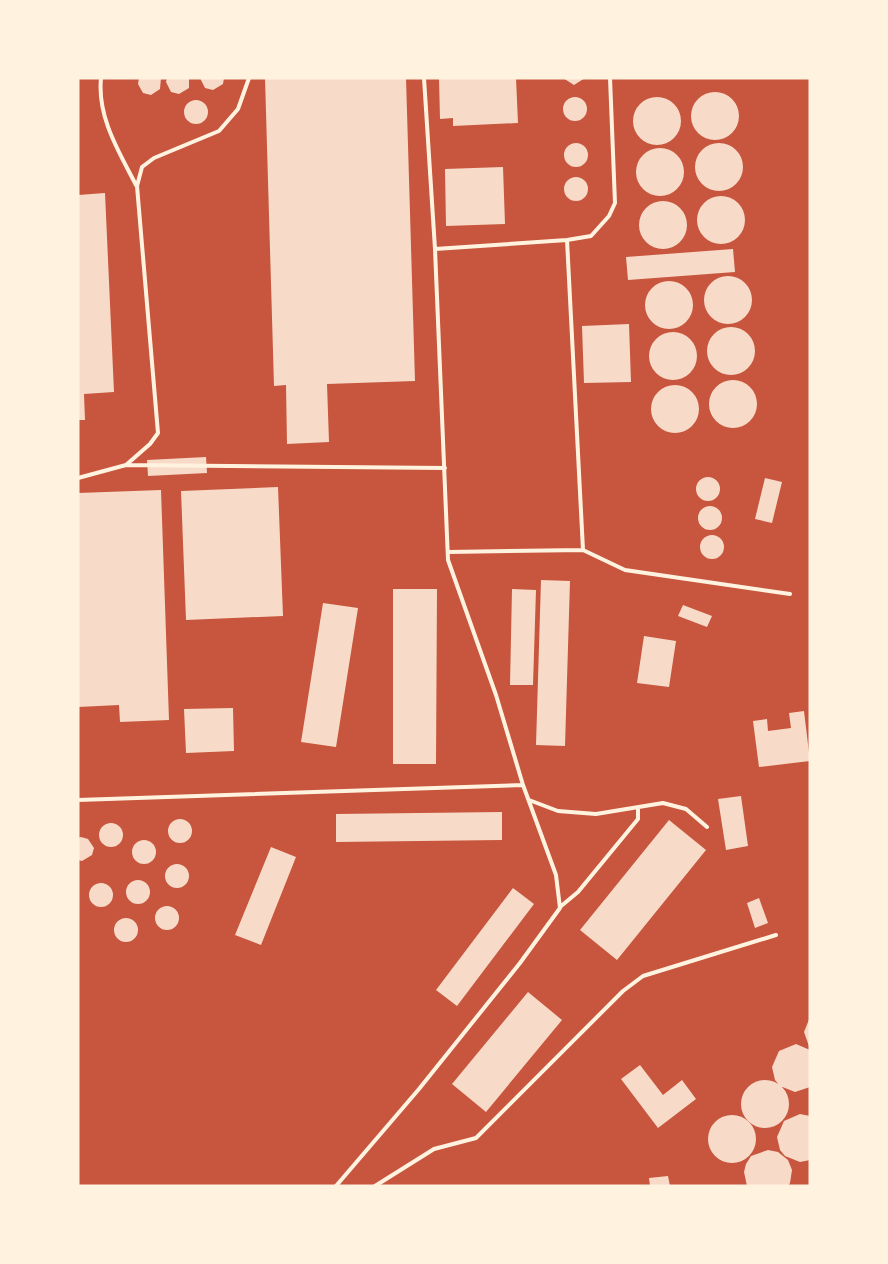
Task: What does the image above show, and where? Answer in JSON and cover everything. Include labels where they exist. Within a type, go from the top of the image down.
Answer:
[{"type":"lane","points":[[101,78],[101,100],[108,131],[136,186]]},
{"type":"lane","points":[[126,465],[150,444],[158,433],[136,186],[142,166],[154,158],[219,131],[238,109],[249,78]]},
{"type":"lane","points":[[424,78],[435,249],[448,560],[496,695],[523,785],[556,875],[560,908]]},
{"type":"lane","points":[[435,249],[567,240],[591,236],[609,216],[615,203],[610,78]]},
{"type":"lane","points":[[567,240],[583,550]]},
{"type":"lane","points":[[78,478],[126,465],[445,468]]},
{"type":"lane","points":[[448,552],[583,550],[625,570],[790,594]]},
{"type":"lane","points":[[78,800],[523,785]]},
{"type":"lane","points":[[528,799],[558,811],[586,814],[638,809],[651,803],[663,803],[686,809],[707,827]]},
{"type":"lane","points":[[336,1186],[433,1071],[520,963],[560,908],[578,892],[638,819],[638,809]]},
{"type":"lane","points":[[377,1185],[434,1149],[476,1138],[623,991],[643,976],[776,935]]},
{"type":"building","points":[[139,78],[161,78],[160,89],[151,95],[143,93],[138,84]]},
{"type":"building","points":[[167,78],[189,78],[189,88],[179,94],[171,92],[166,82]]},
{"type":"building","points":[[200,78],[224,78],[223,84],[213,90],[205,88]]},
{"type":"building","points":[[265,78],[406,78],[415,381],[327,384],[329,442],[287,444],[286,385],[274,386]]},
{"type":"building","points":[[439,78],[516,78],[518,123],[453,126],[453,118],[440,119]]},
{"type":"building","points":[[563,78],[585,78],[574,85]]},
{"type":"building","points":[[715,92],[732,99],[739,116],[732,133],[715,140],[698,133],[691,116],[698,99]]},
{"type":"building","points":[[575,97],[580,98],[586,104],[586,114],[580,120],[575,121],[570,120],[564,114],[563,109],[564,104],[570,98]]},
{"type":"building","points":[[657,97],[674,104],[681,121],[674,138],[657,145],[640,138],[633,121],[640,104]]},
{"type":"building","points":[[196,100],[201,101],[207,107],[207,117],[201,123],[196,124],[191,123],[185,117],[184,112],[185,107],[191,101]]},
{"type":"building","points":[[576,143],[584,147],[588,155],[584,163],[576,167],[568,163],[564,155],[568,147]]},
{"type":"building","points":[[719,143],[736,150],[743,167],[736,184],[719,191],[702,184],[695,167],[702,150]]},
{"type":"building","points":[[660,148],[677,155],[684,172],[677,189],[660,196],[643,189],[636,172],[643,155]]},
{"type":"building","points":[[503,167],[505,224],[446,226],[445,169]]},
{"type":"building","points":[[576,177],[581,178],[587,184],[587,194],[581,200],[576,201],[571,200],[565,194],[564,189],[565,184],[571,178]]},
{"type":"building","points":[[105,193],[114,392],[84,394],[85,420],[78,420],[78,195]]},
{"type":"building","points":[[721,196],[738,203],[745,220],[738,237],[721,244],[704,237],[697,220],[704,203]]},
{"type":"building","points":[[663,201],[680,208],[687,225],[680,242],[663,249],[646,242],[639,225],[646,208]]},
{"type":"building","points":[[733,249],[735,272],[628,280],[626,257]]},
{"type":"building","points":[[728,276],[745,283],[752,300],[745,317],[728,324],[711,317],[704,300],[711,283]]},
{"type":"building","points":[[669,281],[686,288],[693,305],[686,322],[669,329],[652,322],[645,305],[652,288]]},
{"type":"building","points":[[629,324],[631,382],[584,383],[582,326]]},
{"type":"building","points":[[731,327],[748,334],[755,351],[748,368],[731,375],[714,368],[707,351],[714,334]]},
{"type":"building","points":[[673,332],[690,339],[697,356],[690,373],[673,380],[656,373],[649,356],[656,339]]},
{"type":"building","points":[[733,380],[750,387],[757,404],[750,421],[733,428],[716,421],[709,404],[716,387]]},
{"type":"building","points":[[675,385],[692,392],[699,409],[692,426],[675,433],[658,426],[651,409],[658,392]]},
{"type":"building","points":[[206,457],[207,473],[148,476],[147,460]]},
{"type":"building","points":[[708,477],[713,478],[719,484],[719,494],[713,500],[708,501],[703,500],[697,494],[696,489],[697,484],[703,478]]},
{"type":"building","points":[[765,478],[782,482],[772,523],[755,519]]},
{"type":"building","points":[[278,487],[283,616],[186,620],[181,491]]},
{"type":"building","points":[[161,490],[169,720],[120,722],[119,705],[78,707],[78,493]]},
{"type":"building","points":[[710,506],[715,507],[721,513],[721,523],[715,529],[710,530],[705,529],[699,523],[698,518],[699,513],[705,507]]},
{"type":"building","points":[[712,535],[717,536],[723,542],[723,552],[717,558],[712,559],[707,558],[701,552],[700,547],[701,542],[707,536]]},
{"type":"building","points":[[541,580],[570,581],[565,746],[536,745]]},
{"type":"building","points":[[393,589],[437,589],[436,764],[393,764]]},
{"type":"building","points":[[512,589],[536,590],[533,685],[510,685]]},
{"type":"building","points":[[323,603],[358,608],[336,747],[301,742]]},
{"type":"building","points":[[683,605],[712,616],[707,627],[678,616]]},
{"type":"building","points":[[644,636],[676,641],[669,687],[637,683]]},
{"type":"building","points":[[233,708],[234,751],[186,753],[184,709]]},
{"type":"building","points":[[804,711],[810,761],[759,767],[753,721],[767,719],[768,731],[791,728],[789,713]]},
{"type":"building","points":[[741,796],[748,846],[726,850],[718,799]]},
{"type":"building","points":[[502,812],[502,840],[336,842],[336,814]]},
{"type":"building","points":[[180,819],[188,823],[192,831],[188,839],[180,843],[172,839],[168,831],[172,823]]},
{"type":"building","points":[[669,820],[706,850],[617,960],[580,930]]},
{"type":"building","points":[[111,823],[116,824],[122,830],[122,840],[116,846],[111,847],[106,846],[100,840],[99,835],[100,830],[106,824]]},
{"type":"building","points":[[78,838],[88,839],[94,848],[92,855],[82,861],[78,860]]},
{"type":"building","points":[[144,840],[149,841],[155,847],[155,857],[149,863],[144,864],[139,863],[133,857],[132,852],[133,847],[139,841]]},
{"type":"building","points":[[271,847],[296,857],[261,945],[235,935]]},
{"type":"building","points":[[177,864],[185,868],[189,876],[185,884],[177,888],[169,884],[165,876],[169,868]]},
{"type":"building","points":[[138,880],[143,881],[149,887],[149,897],[143,903],[138,904],[133,903],[127,897],[126,892],[127,887],[133,881]]},
{"type":"building","points":[[101,883],[106,884],[112,890],[112,900],[106,906],[101,907],[96,906],[90,900],[89,895],[90,890],[96,884]]},
{"type":"building","points":[[513,888],[534,904],[457,1006],[436,990]]},
{"type":"building","points":[[759,898],[768,923],[755,928],[747,903]]},
{"type":"building","points":[[167,906],[172,907],[178,913],[178,923],[172,929],[167,930],[162,929],[156,923],[155,918],[156,913],[162,907]]},
{"type":"building","points":[[126,918],[131,919],[137,925],[137,935],[131,941],[126,942],[121,941],[115,935],[114,930],[115,925],[121,919]]},
{"type":"building","points":[[528,992],[562,1020],[486,1112],[452,1084]]},
{"type":"building","points":[[810,1017],[810,1049],[804,1032]]},
{"type":"building","points":[[796,1044],[810,1050],[810,1087],[795,1092],[780,1086],[775,1080],[772,1067],[779,1051]]},
{"type":"building","points":[[640,1065],[663,1095],[682,1080],[696,1099],[658,1128],[621,1079]]},
{"type":"building","points":[[765,1080],[782,1087],[789,1104],[782,1121],[765,1128],[748,1121],[741,1104],[748,1087]]},
{"type":"building","points":[[800,1114],[810,1116],[810,1160],[800,1162],[785,1156],[780,1150],[777,1137],[784,1121]]},
{"type":"building","points":[[732,1115],[749,1122],[756,1139],[749,1156],[732,1163],[715,1156],[708,1139],[715,1122]]},
{"type":"building","points":[[768,1150],[778,1152],[788,1160],[792,1170],[790,1183],[788,1186],[747,1186],[744,1172],[746,1164],[751,1156]]},
{"type":"building","points":[[668,1176],[670,1186],[650,1186],[649,1178]]}]
